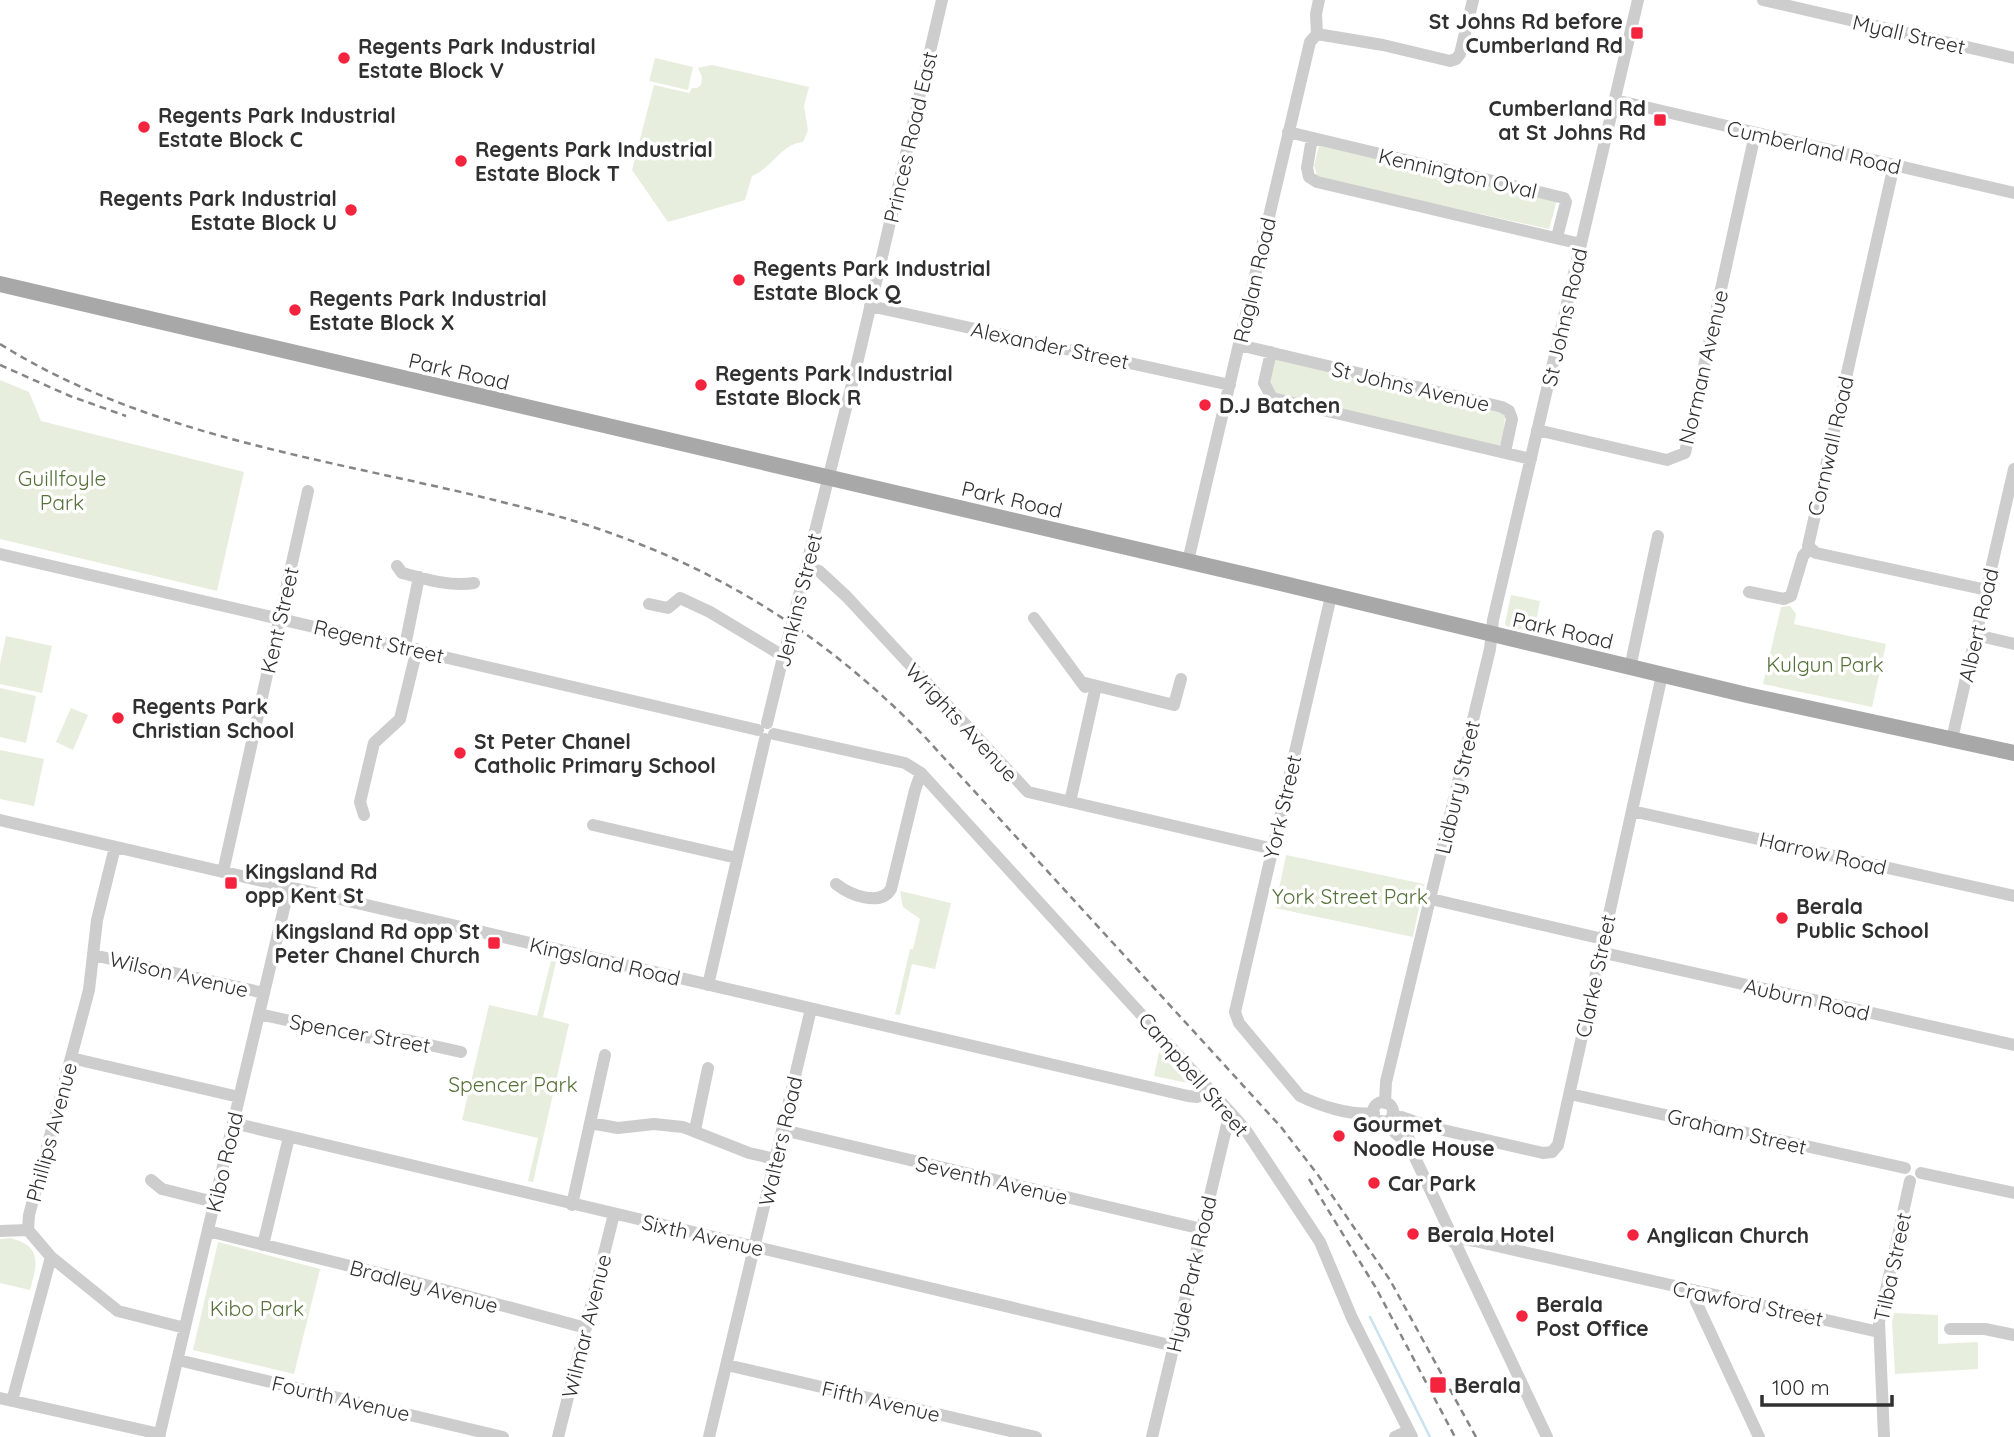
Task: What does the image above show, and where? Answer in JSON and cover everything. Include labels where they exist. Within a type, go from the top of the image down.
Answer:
[{"type":"main road","name":"Park Road","points":[[0,284],[1188,561],[1630,668],[2014,753]]},
{"type":"street","name":"Princes Road East","points":[[828,478],[942,0]]},
{"type":"street","name":"Raglan Road","points":[[1188,561],[1310,42],[1318,34],[1316,14],[1319,0]]},
{"type":"street","points":[[1318,34],[1450,61],[1460,54],[1473,0]]},
{"type":"street","name":"St Johns Road","points":[[1491,635],[1638,0]]},
{"type":"street","name":"Myall Street","points":[[1763,0],[2014,58]]},
{"type":"street","name":"Cumberland Road","points":[[1615,100],[2014,193]]},
{"type":"street","name":"Kennington Oval","points":[[1288,132],[1564,198],[1566,202],[1557,237]]},
{"type":"street","name":"Norman Avenue","points":[[1537,429],[1667,460],[1685,453],[1755,134]]},
{"type":"street","name":"Kennington Oval","points":[[1312,138],[1307,168],[1309,177],[1317,183],[1581,244]]},
{"type":"street","name":"Cornwall Road","points":[[1749,592],[1784,599],[1791,596],[1803,556],[1809,549],[1808,540],[1894,165]]},
{"type":"street","name":"Alexander Street","points":[[870,306],[1230,385]]},
{"type":"street","name":"St Johns Avenue","points":[[1240,345],[1502,407],[1509,411],[1512,419],[1506,452]]},
{"type":"street","name":"St Johns Avenue","points":[[1270,352],[1264,383],[1272,398],[1531,459]]},
{"type":"street","name":"Albert Road","points":[[1952,740],[2014,469]]},
{"type":"street","name":"Jenkins Street","points":[[708,985],[783,656],[828,478]]},
{"type":"street","name":"Kent Street","points":[[223,872],[308,491]]},
{"type":"street","points":[[1630,668],[1658,536]]},
{"type":"street","points":[[1809,549],[1987,590]]},
{"type":"street","name":"Regent Street","points":[[0,554],[905,763]]},
{"type":"street","points":[[397,566],[402,573],[419,577],[460,585],[474,583]]},
{"type":"street","name":"Wrights Avenue","points":[[806,567],[819,571],[847,597],[1024,789],[1033,794],[1273,849]]},
{"type":"street","points":[[364,815],[360,802],[374,743],[401,719],[419,577]]},
{"type":"street","name":"York Street","points":[[1236,1019],[1236,1005],[1331,596]]},
{"type":"street","points":[[649,604],[668,608],[680,598],[710,612],[783,656]]},
{"type":"street","points":[[1034,618],[1081,682],[1095,692],[1174,705],[1181,679]]},
{"type":"street","name":"Lidbury Street","points":[[1387,1114],[1386,1082],[1490,649],[1491,635]]},
{"type":"street","points":[[1976,635],[2014,644]]},
{"type":"street","name":"Clarke Street","points":[[1236,1019],[1300,1096],[1312,1102],[1360,1114],[1387,1114],[1430,1127],[1548,1154],[1558,1145],[1662,675]]},
{"type":"street","points":[[1070,802],[1095,692]]},
{"type":"street","name":"Campbell Street","points":[[905,763],[921,773],[1230,1112],[1252,1140],[1320,1242],[1352,1318],[1410,1434]]},
{"type":"street","points":[[836,884],[846,892],[867,897],[878,899],[887,894],[921,773]]},
{"type":"street","name":"Harrow Road","points":[[1633,811],[2014,896]]},
{"type":"street","name":"Kingsland Road","points":[[0,820],[1188,1096],[1197,1097],[1209,1089]]},
{"type":"street","points":[[593,825],[737,858]]},
{"type":"street","name":"Phillips Avenue","points":[[115,847],[97,920],[89,990],[29,1215],[28,1230],[51,1257],[118,1311],[185,1328]]},
{"type":"street","name":"Kibo Road","points":[[159,1436],[289,887]]},
{"type":"street","name":"Auburn Road","points":[[1431,899],[1602,945],[2014,1045]]},
{"type":"street","name":"Wilson Avenue","points":[[93,955],[264,993]]},
{"type":"street","name":"Walters Road","points":[[709,1437],[811,1009]]},
{"type":"street","name":"Spencer Street","points":[[259,1014],[362,1037],[407,1040],[461,1052]]},
{"type":"street","points":[[572,1205],[605,1055]]},
{"type":"street","points":[[71,1058],[239,1097]]},
{"type":"street","points":[[695,1130],[708,1068]]},
{"type":"street","name":"Graham Street","points":[[1570,1094],[1905,1168],[1904,1175],[1916,1177]]},
{"type":"street","name":"Hyde Park Road","points":[[1152,1437],[1230,1112]]},
{"type":"street","points":[[1387,1114],[1409,1141],[1453,1242],[1547,1437]]},
{"type":"street","points":[[1387,1114],[1409,1141]]},
{"type":"street","points":[[590,1123],[618,1128],[654,1124],[695,1130],[739,1149],[775,1160]]},
{"type":"street","name":"Sixth Avenue","points":[[233,1124],[1174,1346]]},
{"type":"street","points":[[1409,1141],[1414,1130],[1430,1127]]},
{"type":"street","name":"Seventh Avenue","points":[[783,1130],[1202,1229]]},
{"type":"street","points":[[263,1245],[289,1137]]},
{"type":"street","points":[[1916,1177],[2014,1193]]},
{"type":"street","name":"Tilba Street","points":[[1884,1437],[1880,1314],[1916,1177]]},
{"type":"street","points":[[151,1180],[162,1189],[214,1202]]},
{"type":"street","name":"Wilmar Avenue","points":[[558,1437],[614,1214]]},
{"type":"street","points":[[0,1231],[28,1230]]},
{"type":"street","name":"Bradley Avenue","points":[[208,1231],[421,1283],[586,1328]]},
{"type":"street","name":"Crawford Street","points":[[1453,1242],[1465,1239],[1475,1241],[1879,1332]]},
{"type":"street","points":[[51,1257],[6,1399],[159,1436]]},
{"type":"street","points":[[1691,1291],[1759,1437]]},
{"type":"street","points":[[1950,1329],[1985,1329],[2014,1335]]},
{"type":"street","name":"Fourth Avenue","points":[[178,1360],[503,1437]]},
{"type":"street","name":"Fifth Avenue","points":[[726,1365],[1036,1437]]},
{"type":"street","points":[[1395,1437],[1410,1434]]},
{"type":"green space","points":[[655,58],[693,67],[688,90],[649,81]]},
{"type":"green space","points":[[712,65],[809,87],[804,106],[808,130],[803,142],[788,147],[752,176],[745,200],[668,222],[632,170],[654,85],[689,93],[692,88],[701,85],[702,77],[698,68]]},
{"type":"green space","points":[[1323,144],[1557,200],[1549,229],[1318,178],[1314,166],[1319,146]]},
{"type":"green space","points":[[1274,359],[1501,413],[1505,415],[1503,442],[1498,446],[1276,394],[1269,381]]},
{"type":"green space","name":"Guillfoyle Park","points":[[0,380],[29,392],[41,421],[244,472],[217,591],[0,539]]},
{"type":"green space","points":[[1511,595],[1540,601],[1534,632],[1506,626]]},
{"type":"green space","name":"Kulgun Park","points":[[1790,606],[1796,614],[1794,624],[1886,644],[1872,707],[1763,684],[1781,607]]},
{"type":"green space","points":[[6,636],[52,646],[42,693],[0,684],[0,664]]},
{"type":"green space","points":[[0,688],[36,696],[26,743],[0,737]]},
{"type":"green space","points":[[71,708],[88,715],[73,750],[56,742]]},
{"type":"green space","points":[[0,750],[44,759],[34,806],[0,799]]},
{"type":"green space","name":"York Street Park","points":[[1286,855],[1424,884],[1413,937],[1275,908]]},
{"type":"green space","points":[[900,891],[951,903],[935,969],[912,964],[900,1015],[895,1014],[920,919],[903,907]]},
{"type":"green space","name":"Spencer Park","points":[[551,961],[556,962],[543,1017],[569,1024],[533,1182],[528,1181],[538,1138],[462,1120],[489,1005],[537,1016]]},
{"type":"green space","points":[[1159,1052],[1188,1083],[1154,1076]]},
{"type":"green space","points":[[0,1239],[21,1241],[33,1251],[35,1264],[30,1290],[0,1283]]},
{"type":"green space","name":"Kibo Park","points":[[218,1242],[320,1269],[294,1374],[193,1350]]},
{"type":"green space","points":[[1894,1313],[1938,1315],[1938,1344],[1978,1342],[1978,1369],[1895,1374],[1892,1322]]},
{"type":"waterway","points":[[1370,1317],[1430,1437]]},
{"type":"railway","points":[[0,344],[56,375],[114,401],[174,422],[298,456],[486,498],[593,527],[686,564],[730,586],[811,638],[887,700],[924,736],[1281,1127],[1318,1175],[1390,1280],[1476,1437]]},
{"type":"railway","points":[[0,365],[70,396],[126,416]]},
{"type":"railway","points":[[1309,1179],[1376,1288],[1455,1437]]},
{"type":"place","name":"St Johns Rd before Cumberland Rd","points":[[1637,33]]},
{"type":"place","name":"Regents Park Industrial Estate Block V","points":[[344,58]]},
{"type":"place","name":"Cumberland Rd at St Johns Rd","points":[[1660,120]]},
{"type":"place","name":"Regents Park Industrial Estate Block C","points":[[144,127]]},
{"type":"place","name":"Regents Park Industrial Estate Block T","points":[[461,161]]},
{"type":"place","name":"Regents Park Industrial Estate Block U","points":[[351,210]]},
{"type":"place","name":"Regents Park Industrial Estate Block Q","points":[[739,280]]},
{"type":"place","name":"Regents Park Industrial Estate Block X","points":[[295,310]]},
{"type":"place","name":"Regents Park Industrial Estate Block R","points":[[701,385]]},
{"type":"place","name":"D.J Batchen","points":[[1205,405]]},
{"type":"place","name":"Regents Park Christian School","points":[[118,718]]},
{"type":"place","name":"St Peter Chanel Catholic Primary School","points":[[460,753]]},
{"type":"place","name":"Kingsland Rd opp Kent St","points":[[231,883]]},
{"type":"place","name":"Berala Public School","points":[[1782,918]]},
{"type":"place","name":"Kingsland Rd opp St Peter Chanel Church","points":[[494,943]]},
{"type":"place","name":"Gourmet Noodle House","points":[[1339,1136]]},
{"type":"place","name":"Car Park","points":[[1374,1183]]},
{"type":"place","name":"Berala Hotel","points":[[1413,1234]]},
{"type":"place","name":"Anglican Church","points":[[1633,1235]]},
{"type":"place","name":"Berala Post Office","points":[[1522,1316]]},
{"type":"place","name":"Berala","points":[[1438,1385]]}]
